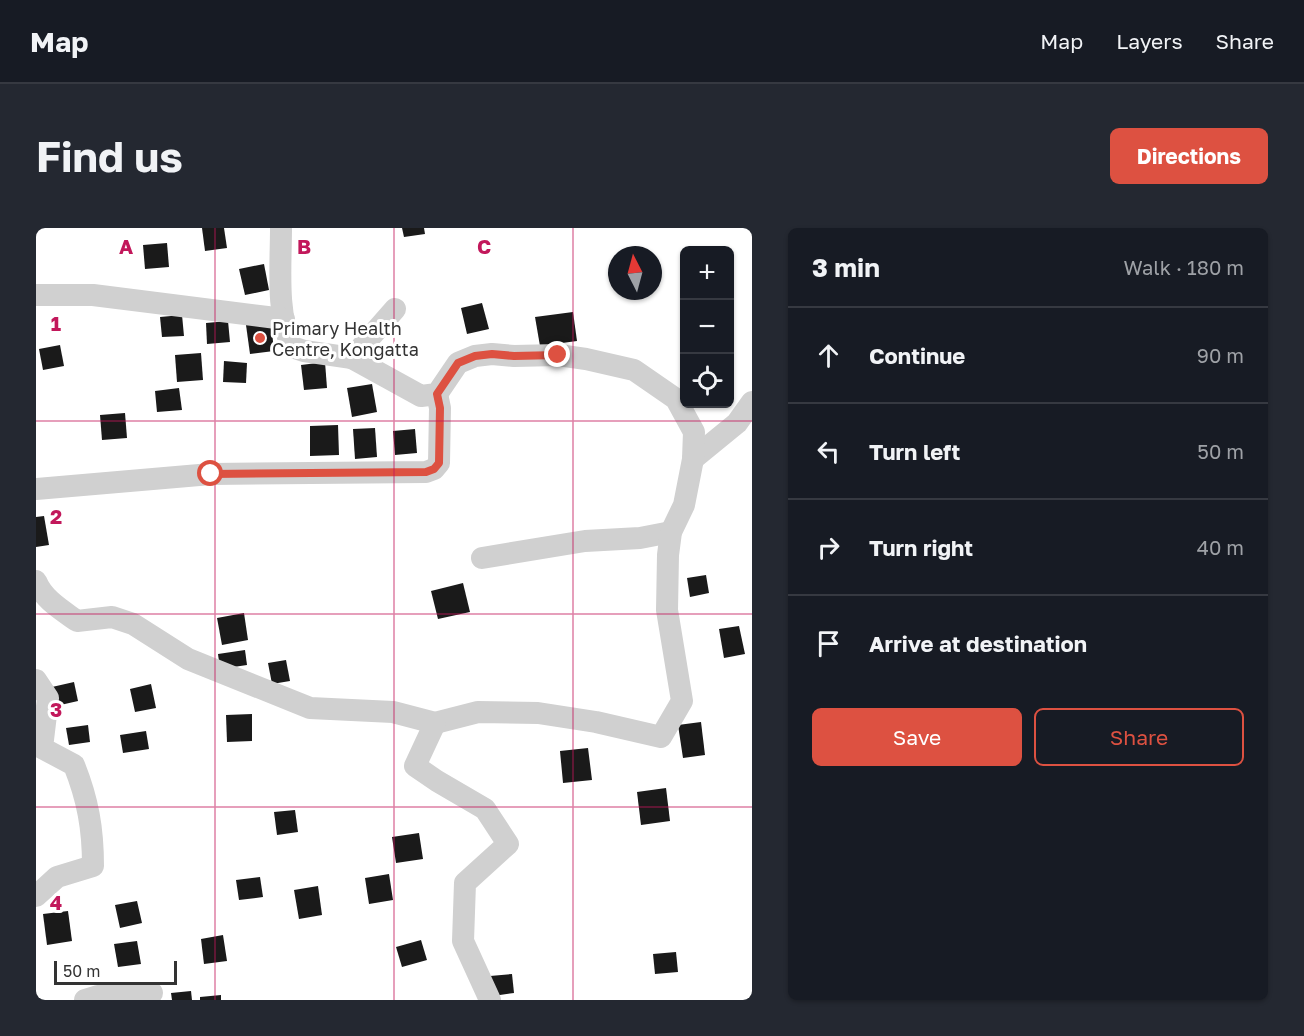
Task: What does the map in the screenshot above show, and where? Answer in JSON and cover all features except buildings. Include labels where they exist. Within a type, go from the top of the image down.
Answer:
[{"type":"street","points":[[281,228],[281,283],[284,319],[287,337],[292,347],[352,358],[421,396],[437,394]]},
{"type":"street","points":[[36,295],[93,295],[284,319]]},
{"type":"street","points":[[352,358],[395,309]]},
{"type":"street","points":[[36,489],[211,474],[426,472],[434,469],[439,463],[440,408],[437,394],[458,363],[475,356],[492,354],[558,355],[634,370],[676,399],[694,432],[693,459],[684,504],[671,532],[668,555],[667,610],[682,701],[661,737],[596,722],[538,713],[478,712],[435,723],[393,712],[310,708],[188,659],[133,624],[112,617],[77,621],[58,608],[39,589],[36,581]]},
{"type":"street","points":[[693,459],[737,423],[752,402]]},
{"type":"street","points":[[482,558],[585,541],[640,538],[671,532]]},
{"type":"street","points":[[36,680],[48,698],[42,748],[74,765],[86,794],[93,834],[93,866],[57,877],[36,896]]},
{"type":"street","points":[[435,723],[415,766],[437,782],[485,809],[508,844],[465,883],[463,941],[490,1000]]},
{"type":"street","points":[[85,1000],[98,996],[152,993]]},
{"type":"place","name":"Primary Health Centre, Kongatta","points":[[260,338]]},
{"type":"route","points":[[211,474],[426,472],[434,469],[439,463],[441,452],[440,408],[437,394],[458,363],[475,356],[492,354],[558,355]]}]
